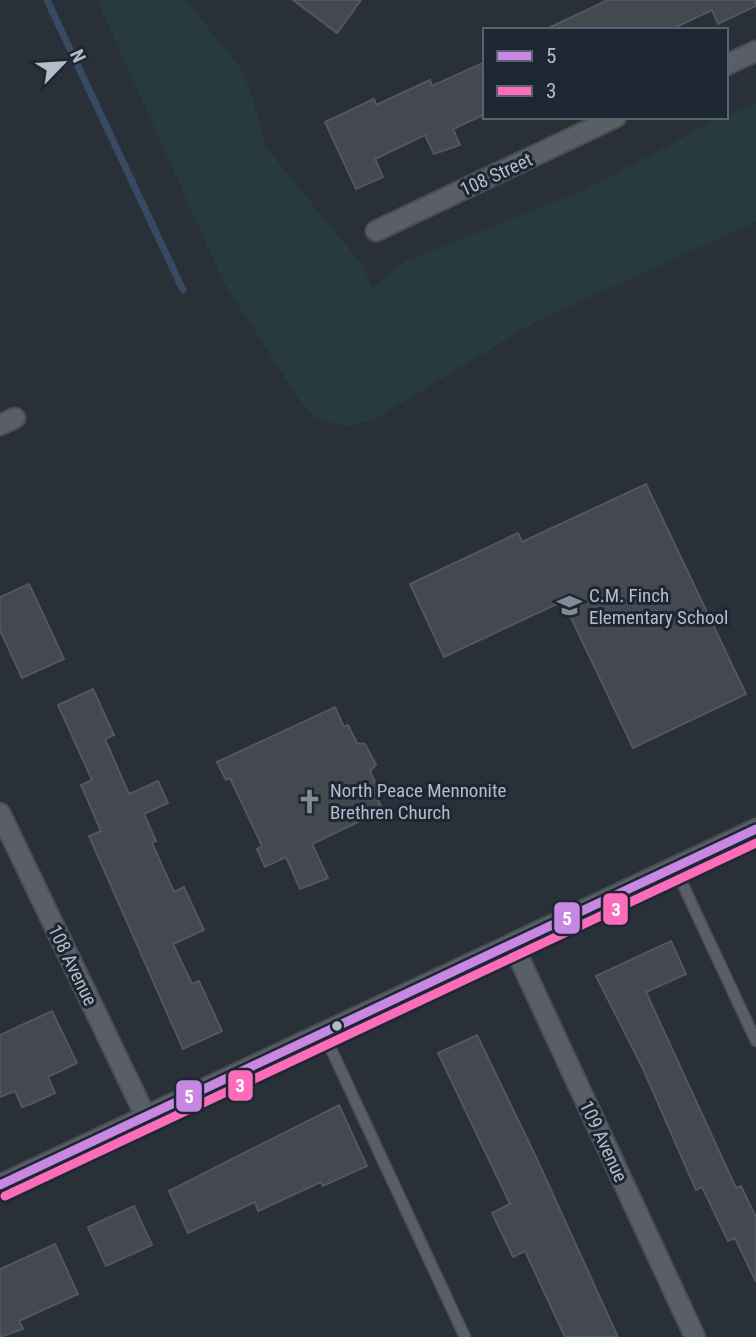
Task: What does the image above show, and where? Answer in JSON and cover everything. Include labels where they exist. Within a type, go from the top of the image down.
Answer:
[{"type":"street","points":[[728,64],[756,51]]},
{"type":"street","name":"108 Street","points":[[376,230],[612,119]]},
{"type":"street","name":"108 Avenue","points":[[0,813],[146,1117]]},
{"type":"street","points":[[0,1185],[756,829]]},
{"type":"street","name":"109 Avenue","points":[[513,944],[695,1337]]},
{"type":"lane","points":[[675,868],[756,1041]]},
{"type":"lane","points":[[324,1034],[465,1337]]},
{"type":"green space","points":[[97,0],[186,0],[239,66],[251,92],[265,146],[363,266],[372,288],[405,261],[587,189],[712,122],[728,119],[728,115],[756,103],[756,222],[537,321],[373,420],[347,427],[315,418],[298,398],[224,283]]},
{"type":"building","points":[[293,0],[361,0],[337,33]]},
{"type":"building","points":[[608,0],[756,0],[756,6],[718,24],[712,10],[674,28],[548,28]]},
{"type":"building","points":[[483,63],[483,115],[453,129],[460,145],[434,154],[425,135],[375,159],[383,177],[356,189],[325,122],[374,99],[376,105],[430,80],[432,86]]},
{"type":"building","points":[[646,484],[746,694],[633,748],[563,601],[444,657],[410,584],[518,533],[522,542]]},
{"type":"building","points":[[29,584],[64,659],[22,678],[0,630],[0,597]]},
{"type":"building","points":[[93,689],[114,735],[105,739],[129,794],[158,781],[168,803],[144,814],[156,841],[152,843],[174,892],[184,887],[204,930],[173,944],[192,984],[199,981],[222,1031],[183,1049],[89,836],[101,831],[81,785],[92,780],[58,705]]},
{"type":"building","name":"North Peace Mennonite Brethren Church","points":[[335,707],[344,727],[348,725],[357,743],[365,744],[376,765],[370,771],[378,789],[374,791],[383,810],[312,844],[328,878],[300,889],[286,857],[265,867],[257,849],[262,846],[230,778],[226,780],[217,762]]},
{"type":"building","points":[[671,941],[686,974],[646,992],[736,1188],[741,1186],[756,1217],[756,1282],[735,1238],[728,1241],[702,1187],[696,1190],[643,1069],[596,976]]},
{"type":"building","points":[[52,1011],[77,1063],[48,1077],[55,1093],[22,1107],[15,1091],[0,1097],[0,1035]]},
{"type":"building","points":[[477,1035],[618,1337],[565,1337],[525,1251],[513,1257],[492,1213],[510,1204],[438,1053]]},
{"type":"building","points":[[339,1105],[367,1166],[323,1186],[321,1182],[258,1211],[255,1202],[188,1233],[169,1191]]},
{"type":"building","points":[[134,1206],[152,1245],[106,1266],[88,1227]]},
{"type":"building","points":[[55,1244],[78,1294],[19,1321],[23,1329],[0,1337],[0,1269]]},
{"type":"waterway","points":[[47,0],[183,290]]},
{"type":"transit line","name":"5","points":[[0,1185],[756,829]]},
{"type":"transit line","name":"3","points":[[5,1196],[756,843]]},
{"type":"place","name":"C.M. Finch Elementary School","points":[[569,606]]},
{"type":"place","name":"North Peace Mennonite Brethren Church","points":[[310,801]]}]
